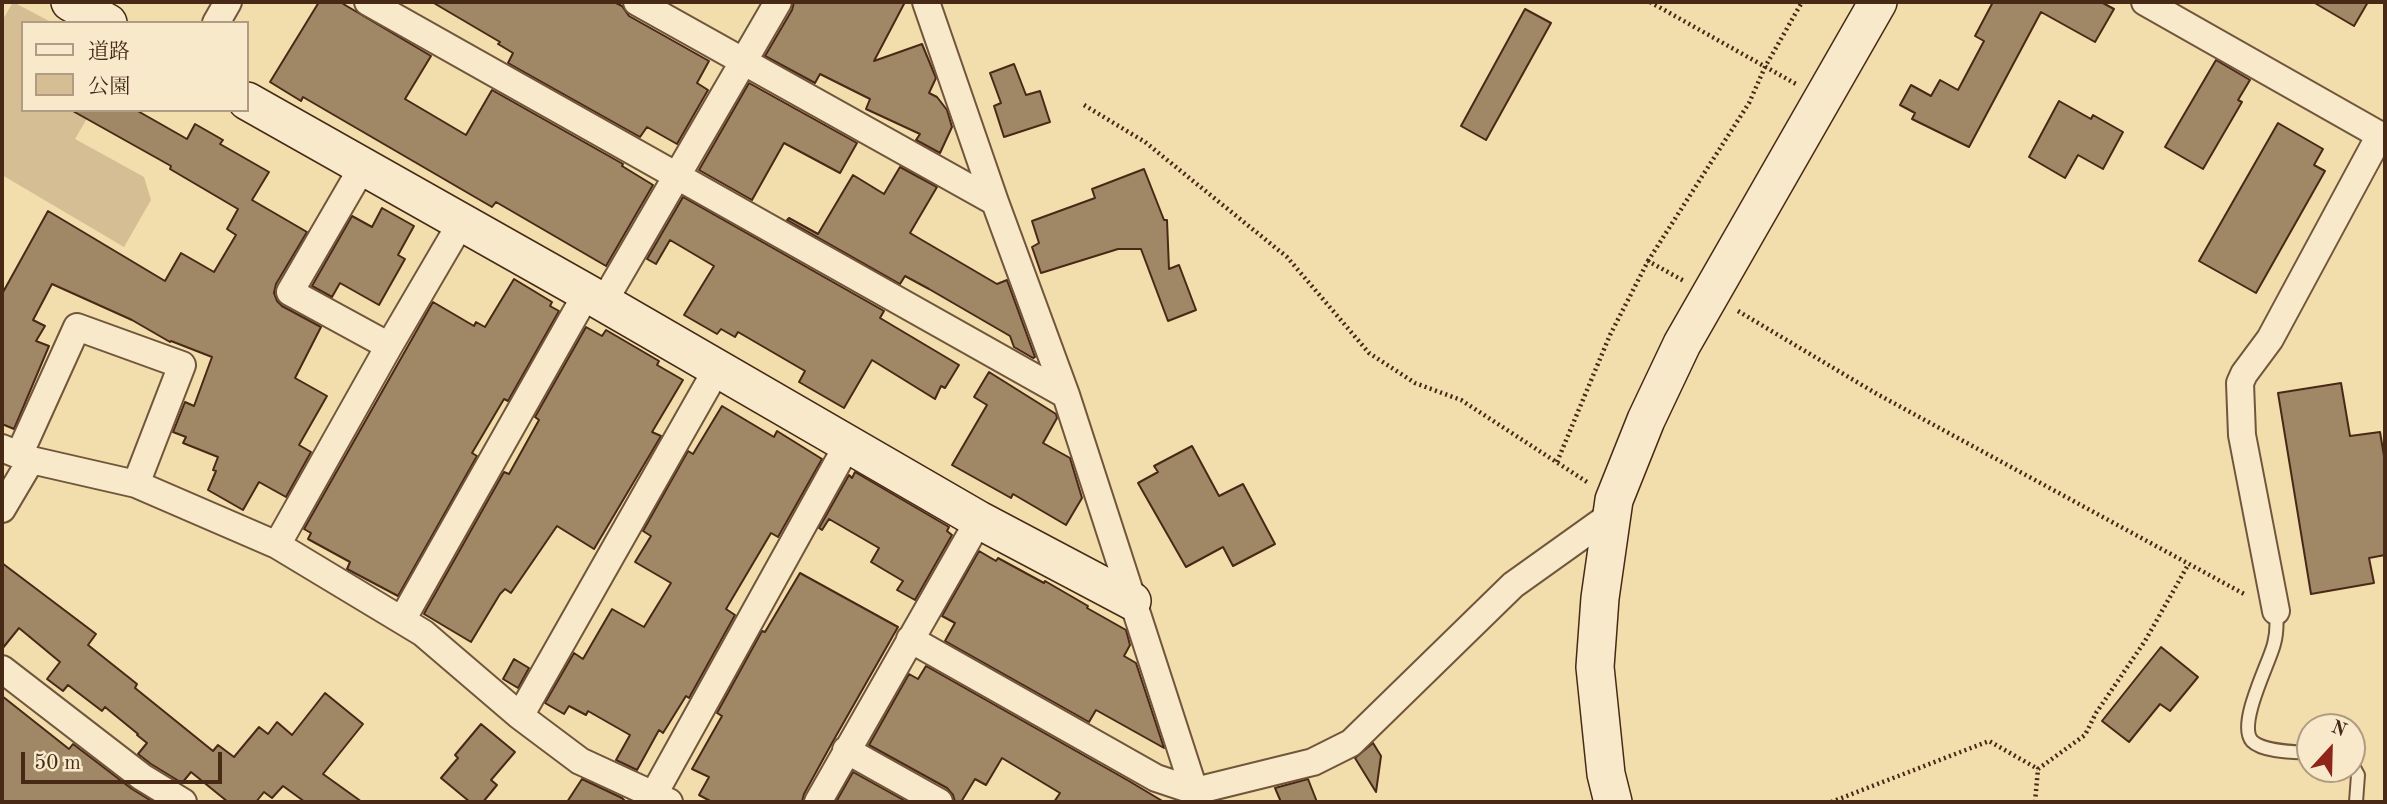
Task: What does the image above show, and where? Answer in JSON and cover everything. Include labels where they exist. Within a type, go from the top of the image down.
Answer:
[{"type":"street","points":[[69,2],[103,21]]},
{"type":"street","points":[[217,21],[228,2]]},
{"type":"street","points":[[368,2],[1066,395]]},
{"type":"street","points":[[636,2],[995,202]]},
{"type":"street","points":[[402,620],[595,298],[677,177],[778,2]]},
{"type":"street","points":[[926,2],[995,202],[1066,395],[1196,797]]},
{"type":"street","points":[[1613,802],[1606,774],[1595,667],[1600,598],[1613,508],[1646,420],[1682,345],[1878,2]]},
{"type":"street","points":[[2145,2],[2383,136],[2270,339],[2240,383],[2242,435],[2276,611]]},
{"type":"street","points":[[248,102],[979,520],[1132,601]]},
{"type":"street","points":[[362,168],[290,292],[388,346]]},
{"type":"street","points":[[277,545],[388,346],[461,223]]},
{"type":"street","points":[[2,509],[17,454],[76,327],[182,365],[136,484]]},
{"type":"street","points":[[520,716],[717,369]]},
{"type":"street","points":[[17,454],[136,484],[277,545],[424,633],[520,716],[580,761],[662,798],[848,444]]},
{"type":"street","points":[[910,639],[1156,778],[1196,797],[1314,762],[1351,743],[1513,585],[1613,508]]},
{"type":"street","points":[[818,802],[979,520]]},
{"type":"street","points":[[2,669],[142,777],[183,802]]},
{"type":"street","points":[[846,750],[939,802]]},
{"type":"lane","points":[[2276,611],[2275,641],[2255,697],[2247,730],[2251,740],[2262,746],[2296,752]]},
{"type":"lane","points":[[2356,802],[2357,783]]},
{"type":"path","points":[[1650,2],[1822,99]]},
{"type":"path","points":[[1557,462],[1610,335],[1648,261],[1749,103],[1765,67],[1802,2]]},
{"type":"path","points":[[1084,105],[1144,142],[1287,257],[1369,354],[1415,383],[1461,400],[1557,462],[1613,508]]},
{"type":"path","points":[[1648,261],[1711,295],[1877,394],[2276,611]]},
{"type":"path","points":[[2035,802],[2038,769],[2085,735],[2096,713],[2146,640],[2188,565]]},
{"type":"path","points":[[1830,802],[1989,740],[2038,769]]},
{"type":"green space","points":[[13,2],[49,21],[21,21],[21,112],[91,112],[75,139],[144,177],[151,200],[124,247],[2,175],[2,21]]},
{"type":"building","points":[[319,2],[340,2],[431,56],[405,99],[466,135],[492,90],[623,164],[622,166],[653,185],[606,266],[496,202],[492,207],[303,97],[301,101],[270,82]]},
{"type":"building","points":[[432,2],[614,2],[622,6],[629,16],[709,61],[697,83],[708,90],[677,144],[647,127],[640,137],[508,63],[513,53],[498,44],[500,42]]},
{"type":"building","points":[[794,2],[905,2],[874,61],[922,44],[936,78],[929,93],[937,97],[947,110],[952,127],[940,153],[916,140],[920,134],[866,109],[870,99],[820,74],[815,83],[765,56]]},
{"type":"building","points":[[1993,2],[2101,2],[2114,9],[2095,42],[2041,12],[1969,147],[1912,119],[1915,113],[1900,105],[1911,85],[1931,96],[1940,80],[1958,90],[1984,41],[1975,36]]},
{"type":"building","points":[[2313,2],[2368,2],[2354,26]]},
{"type":"building","points":[[1525,9],[1551,23],[1486,140],[1461,126]]},
{"type":"building","points":[[2216,60],[2250,80],[2238,100],[2242,102],[2203,169],[2165,147]]},
{"type":"building","points":[[1014,64],[1026,95],[1040,91],[1050,122],[1004,137],[994,106],[1001,103],[990,73]]},
{"type":"building","points":[[749,83],[857,143],[840,173],[784,143],[752,200],[699,170]]},
{"type":"building","points":[[2059,101],[2091,119],[2093,115],[2123,132],[2103,169],[2078,155],[2065,178],[2029,157]]},
{"type":"building","points":[[75,112],[140,112],[187,139],[195,124],[223,140],[220,144],[269,172],[252,200],[307,232],[276,284],[274,293],[282,306],[321,327],[295,378],[327,396],[299,445],[311,452],[286,497],[259,482],[243,510],[208,490],[216,471],[213,470],[218,457],[183,443],[186,437],[173,432],[185,402],[194,406],[212,357],[170,342],[132,320],[52,284],[33,320],[45,326],[36,341],[49,346],[14,429],[2,424],[2,294],[48,211],[165,281],[181,253],[214,272],[236,235],[227,229],[238,209],[170,169],[171,166]]},
{"type":"building","points":[[2278,123],[2323,149],[2314,165],[2325,171],[2256,293],[2199,261]]},
{"type":"building","points":[[900,167],[937,187],[910,233],[997,284],[1007,280],[1035,357],[1014,347],[1010,336],[929,289],[905,276],[900,284],[787,220],[789,218],[818,234],[853,175],[884,194]]},
{"type":"building","points":[[1144,169],[1164,220],[1167,220],[1169,269],[1179,265],[1196,310],[1168,321],[1141,249],[1118,249],[1041,273],[1032,247],[1039,243],[1032,221],[1095,198],[1092,189]]},
{"type":"building","points":[[683,197],[884,311],[880,318],[959,365],[945,388],[941,386],[935,399],[872,360],[844,408],[799,382],[805,371],[738,332],[735,337],[721,329],[717,334],[684,315],[714,266],[670,240],[656,264],[647,259]]},
{"type":"building","points":[[382,208],[414,226],[398,255],[405,259],[379,305],[340,283],[332,297],[312,286],[352,216],[372,227]]},
{"type":"building","points":[[514,279],[552,302],[550,306],[559,311],[508,401],[504,399],[472,453],[477,456],[398,596],[347,569],[350,562],[308,539],[311,533],[304,529],[433,302],[474,326],[476,322],[485,327]]},
{"type":"building","points":[[586,327],[602,336],[606,330],[659,361],[657,365],[683,380],[652,432],[661,436],[594,549],[557,526],[511,593],[505,589],[500,594],[471,642],[424,614],[504,472],[509,474],[539,420],[535,417]]},
{"type":"building","points":[[989,372],[1056,414],[1057,418],[1043,443],[1070,458],[1082,498],[1066,525],[1013,494],[1011,498],[952,465],[987,405],[974,397]]},
{"type":"building","points":[[2341,383],[2350,436],[2380,432],[2385,462],[2385,555],[2369,558],[2374,583],[2311,594],[2278,393]]},
{"type":"building","points":[[722,406],[774,437],[777,431],[822,459],[778,537],[771,533],[726,609],[735,615],[689,698],[686,696],[663,733],[659,730],[637,770],[616,760],[630,735],[588,711],[586,715],[569,706],[564,714],[545,703],[574,653],[583,659],[612,609],[644,627],[671,583],[635,562],[651,536],[643,531],[688,451],[693,454]]},
{"type":"building","points":[[1192,446],[1219,496],[1243,484],[1275,544],[1233,566],[1223,547],[1186,567],[1138,483],[1158,472],[1154,466]]},
{"type":"building","points":[[855,472],[949,527],[947,531],[952,535],[915,600],[897,590],[903,581],[871,562],[879,548],[829,519],[822,530],[819,528],[849,475],[852,478]]},
{"type":"building","points":[[979,551],[996,561],[998,558],[1044,583],[1045,581],[1126,630],[1130,645],[1124,656],[1136,663],[1164,748],[1096,710],[1089,722],[945,641],[955,623],[942,616]]},
{"type":"building","points":[[2,563],[96,634],[88,645],[137,684],[135,688],[213,751],[218,745],[234,757],[259,727],[268,734],[277,722],[292,735],[325,693],[363,724],[323,774],[362,802],[305,802],[283,786],[272,798],[264,792],[256,802],[228,802],[191,772],[182,783],[151,764],[138,754],[147,743],[105,707],[102,711],[68,685],[63,691],[47,679],[60,662],[19,628],[2,649]]},
{"type":"building","points":[[800,573],[898,627],[802,802],[712,802],[699,795],[709,777],[692,769],[722,716],[717,713],[762,631],[765,632]]},
{"type":"building","points":[[2161,647],[2198,677],[2170,711],[2160,704],[2129,742],[2102,721]]},
{"type":"building","points":[[514,659],[529,668],[518,688],[503,679]]},
{"type":"building","points":[[926,666],[1164,802],[1054,802],[1060,793],[1002,758],[986,785],[975,779],[961,802],[955,802],[947,788],[869,745],[909,674],[918,679]]},
{"type":"building","points":[[2,696],[69,749],[73,744],[153,802],[2,802]]},
{"type":"building","points":[[481,724],[515,752],[491,780],[497,785],[483,802],[470,802],[441,778],[458,758],[455,755]]},
{"type":"building","points":[[1373,743],[1381,756],[1376,792],[1355,758]]},
{"type":"building","points":[[853,772],[907,802],[836,802]]},
{"type":"building","points":[[582,779],[622,798],[626,802],[567,802]]},
{"type":"building","points":[[1308,779],[1317,802],[1281,802],[1275,788]]}]
